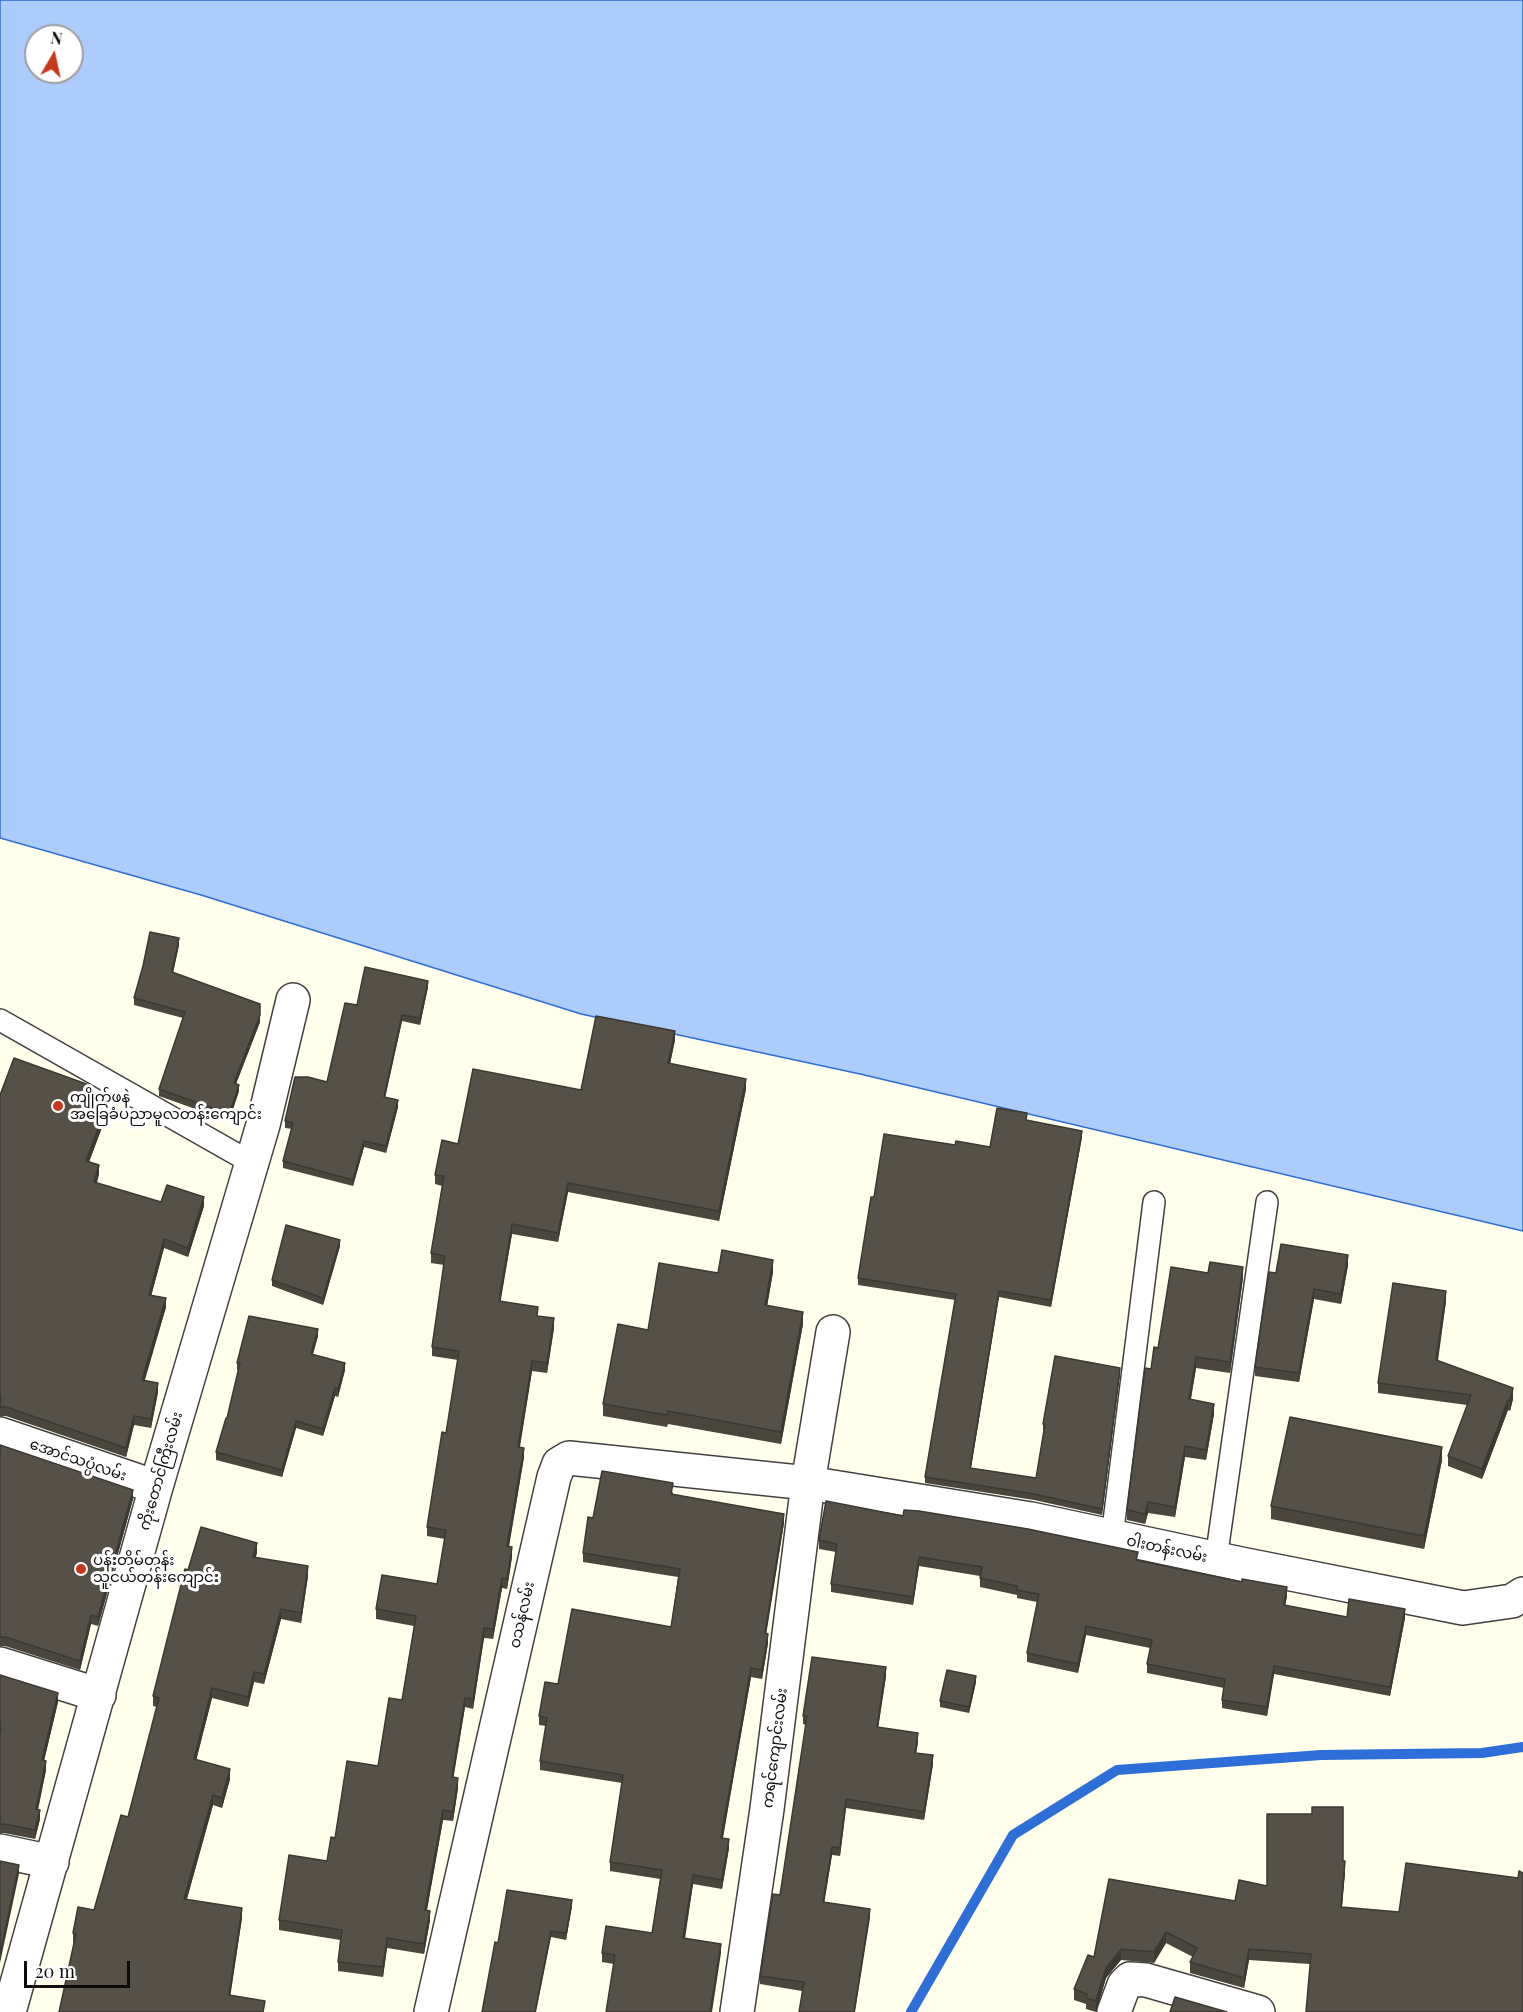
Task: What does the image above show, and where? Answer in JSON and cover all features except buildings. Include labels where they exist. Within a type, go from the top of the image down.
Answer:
[{"type":"street","name":"ကိုးတောင်ကြီးလမ်း","points":[[9,2012],[156,1487],[263,1125],[293,1000]]},
{"type":"street","name":"ကရင်ကျောင်းလမ်း","points":[[737,2012],[767,1809],[808,1483],[833,1332]]},
{"type":"street","name":"အောင်သပ္ပံလမ်း","points":[[0,1434],[156,1487]]},
{"type":"street","name":"ဝသန်လမ်း","points":[[430,2012],[554,1477],[559,1464],[569,1458],[808,1483]]},
{"type":"street","name":"ဝါးတန်းလမ်း","points":[[808,1483],[1031,1519],[1216,1559],[1463,1608],[1512,1601],[1523,1594]]},
{"type":"street","points":[[0,1665],[99,1695]]},
{"type":"street","points":[[0,1851],[52,1862]]},
{"type":"street","points":[[1114,2012],[1124,1985],[1130,1979],[1146,1980],[1258,2012]]},
{"type":"lane","points":[[0,1020],[252,1163]]},
{"type":"lane","points":[[1112,1537],[1154,1202]]},
{"type":"lane","points":[[1216,1559],[1267,1202]]},
{"type":"water","points":[[0,0],[1523,0],[1523,1231],[860,1074],[581,1014],[201,895],[0,838]]},
{"type":"waterway","points":[[911,2012],[1013,1835],[1117,1770],[1321,1755],[1482,1753],[1523,1747]]},
{"type":"place","name":"ကျိုက်ဖနဲ အခြေခံပညာမူလတန်းကျောင်း","points":[[58,1106]]},
{"type":"place","name":"ပန်းတိမ်တန်း သူငယ်တန်းကျောင်း","points":[[81,1569]]}]
